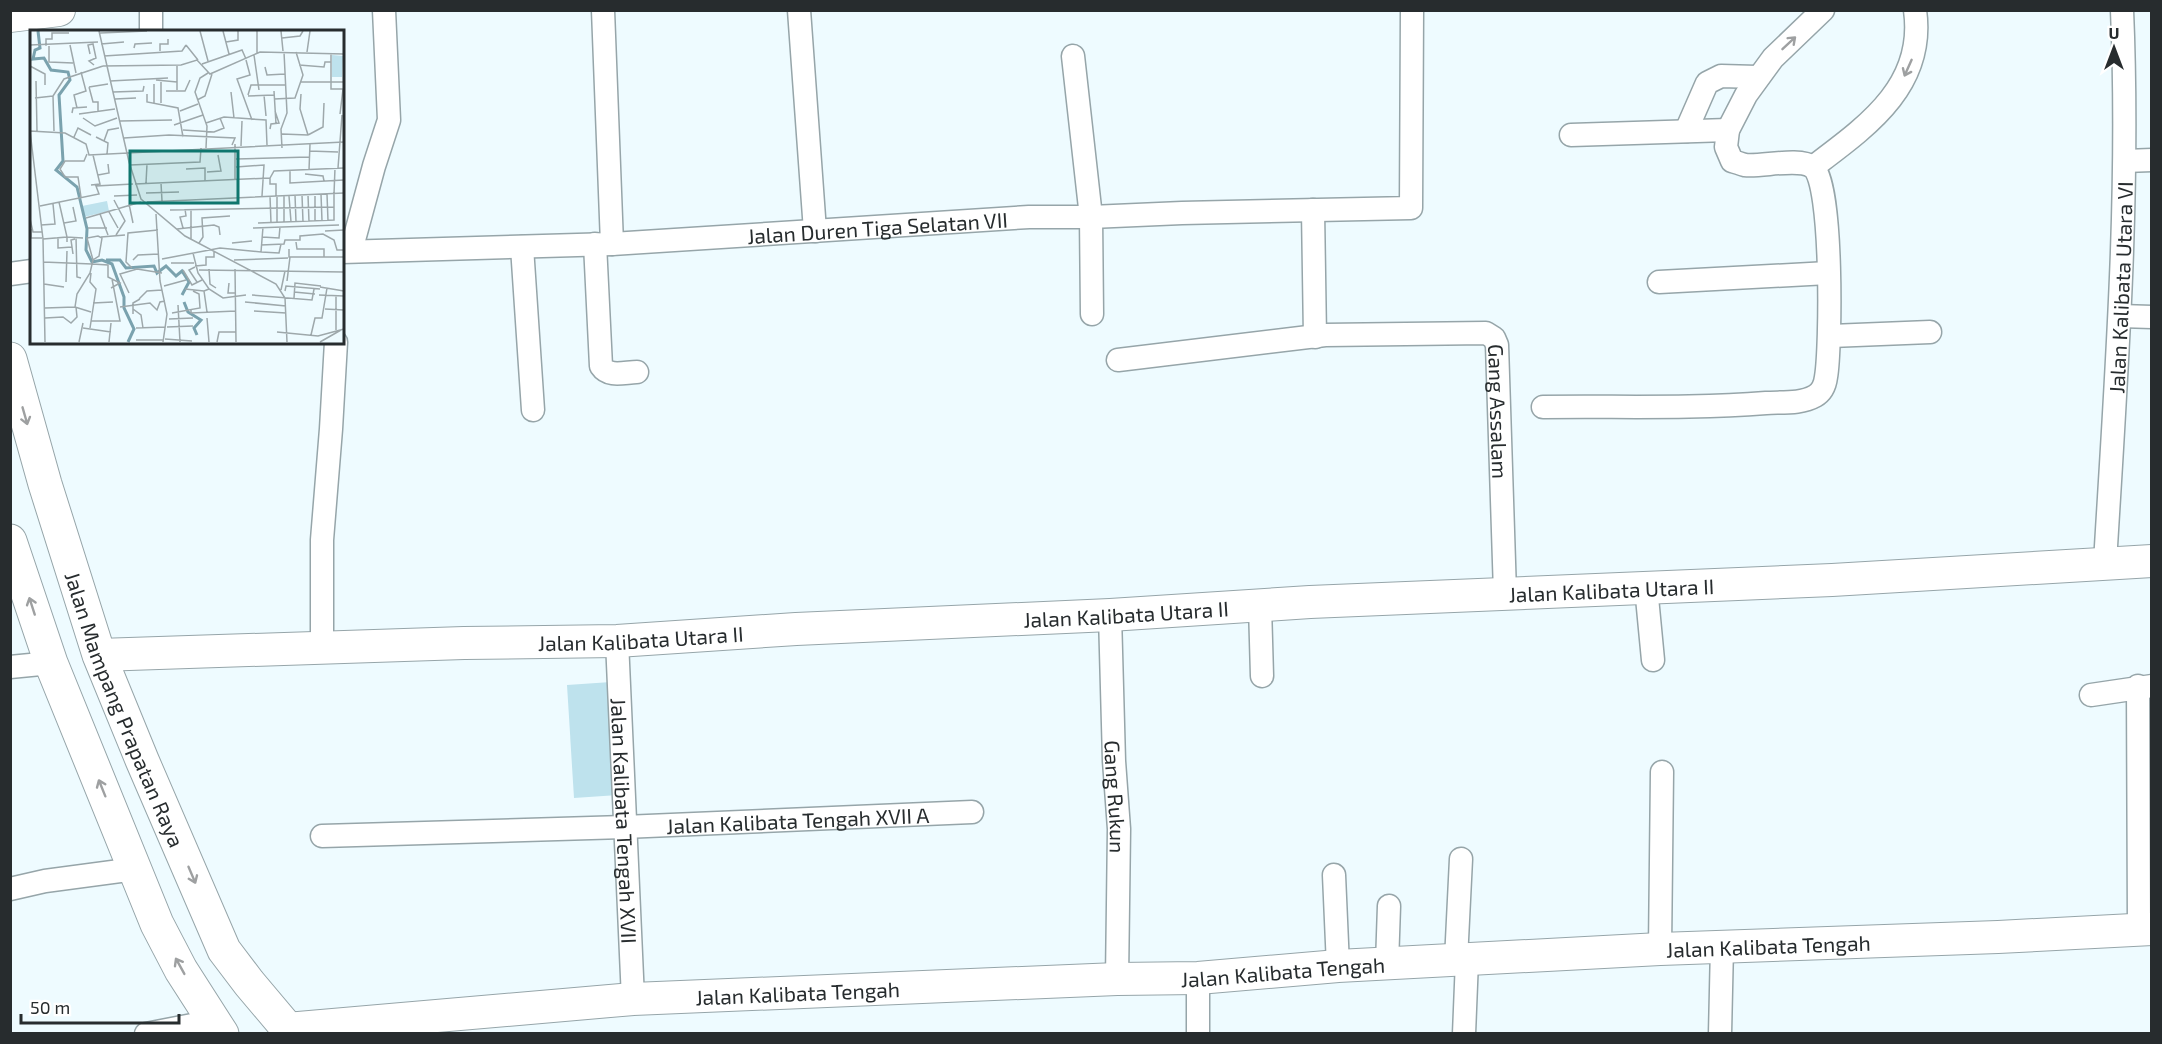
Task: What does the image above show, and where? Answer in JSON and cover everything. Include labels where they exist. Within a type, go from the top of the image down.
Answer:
[{"type":"main road","name":"Jalan Mampang Prapatan Raya","points":[[10,359],[45,484],[99,655],[142,760],[224,950],[289,1031]]},
{"type":"main road","points":[[10,542],[51,663],[162,933],[181,970],[217,1028]]},
{"type":"street","points":[[10,16],[59,10]]},
{"type":"street","points":[[151,10],[151,30]]},
{"type":"street","points":[[346,252],[389,120],[384,10]]},
{"type":"street","points":[[603,10],[601,366],[610,374],[637,372]]},
{"type":"street","points":[[799,10],[815,231]]},
{"type":"street","name":"Jalan Duren Tiga Selatan VII","points":[[346,252],[603,244],[1029,217],[1411,207],[1412,10]]},
{"type":"street","points":[[1543,407],[1790,402],[1812,398],[1821,392],[1826,379],[1830,336],[1827,212],[1820,178],[1813,167],[1803,163],[1744,165],[1732,161],[1726,147],[1728,130],[1757,78],[1773,58],[1823,10]]},
{"type":"street","points":[[1813,167],[1880,114],[1900,86],[1913,56],[1917,24],[1915,10]]},
{"type":"street","name":"Jalan Kalibata Utara VI","points":[[2105,563],[2120,316],[2125,161],[2122,10]]},
{"type":"street","points":[[1073,56],[1091,217],[1092,314]]},
{"type":"street","points":[[1686,131],[1707,83],[1721,76],[1757,78]]},
{"type":"street","points":[[1571,135],[1728,130]]},
{"type":"street","points":[[2125,161],[2151,160]]},
{"type":"street","points":[[1118,360],[1315,337],[1313,210]]},
{"type":"street","points":[[522,247],[533,410]]},
{"type":"street","points":[[10,274],[30,271]]},
{"type":"street","points":[[1659,282],[1828,273]]},
{"type":"street","points":[[2120,316],[2151,317]]},
{"type":"street","points":[[1830,336],[1930,332]]},
{"type":"street","name":"Gang Assalam","points":[[1315,337],[1486,333],[1494,338],[1497,345],[1505,593]]},
{"type":"street","points":[[322,647],[322,540],[336,344]]},
{"type":"street","name":"Jalan Kalibata Utara II","points":[[99,655],[322,647],[617,641],[796,629],[1110,615],[1505,593],[1832,580],[2151,561]]},
{"type":"street","points":[[1646,587],[1653,660]]},
{"type":"street","points":[[1260,606],[1262,676]]},
{"type":"street","name":"Gang Rukun","points":[[1110,615],[1114,761],[1119,829],[1116,979]]},
{"type":"street","name":"Jalan Kalibata Tengah XVII","points":[[617,641],[633,999]]},
{"type":"street","points":[[10,667],[51,663]]},
{"type":"street","points":[[2091,695],[2145,686],[2145,929]]},
{"type":"street","points":[[1660,949],[1662,772]]},
{"type":"street","name":"Jalan Kalibata Tengah XVII A","points":[[322,836],[624,827],[972,812]]},
{"type":"street","points":[[1461,859],[1464,1034]]},
{"type":"street","points":[[10,889],[45,881],[135,869]]},
{"type":"street","points":[[1334,875],[1338,966]]},
{"type":"street","points":[[1387,964],[1389,906]]},
{"type":"street","name":"Jalan Kalibata Tengah","points":[[289,1031],[408,1026],[633,999],[1116,979],[1198,978],[1338,966],[1660,949],[1998,937],[2145,929]]},
{"type":"street","points":[[1720,1034],[1722,946]]},
{"type":"street","points":[[1198,978],[1198,1034]]},
{"type":"street","points":[[146,1034],[217,1028]]},
{"type":"shaded area","points":[[611,682],[618,795],[574,798],[567,685]]}]
